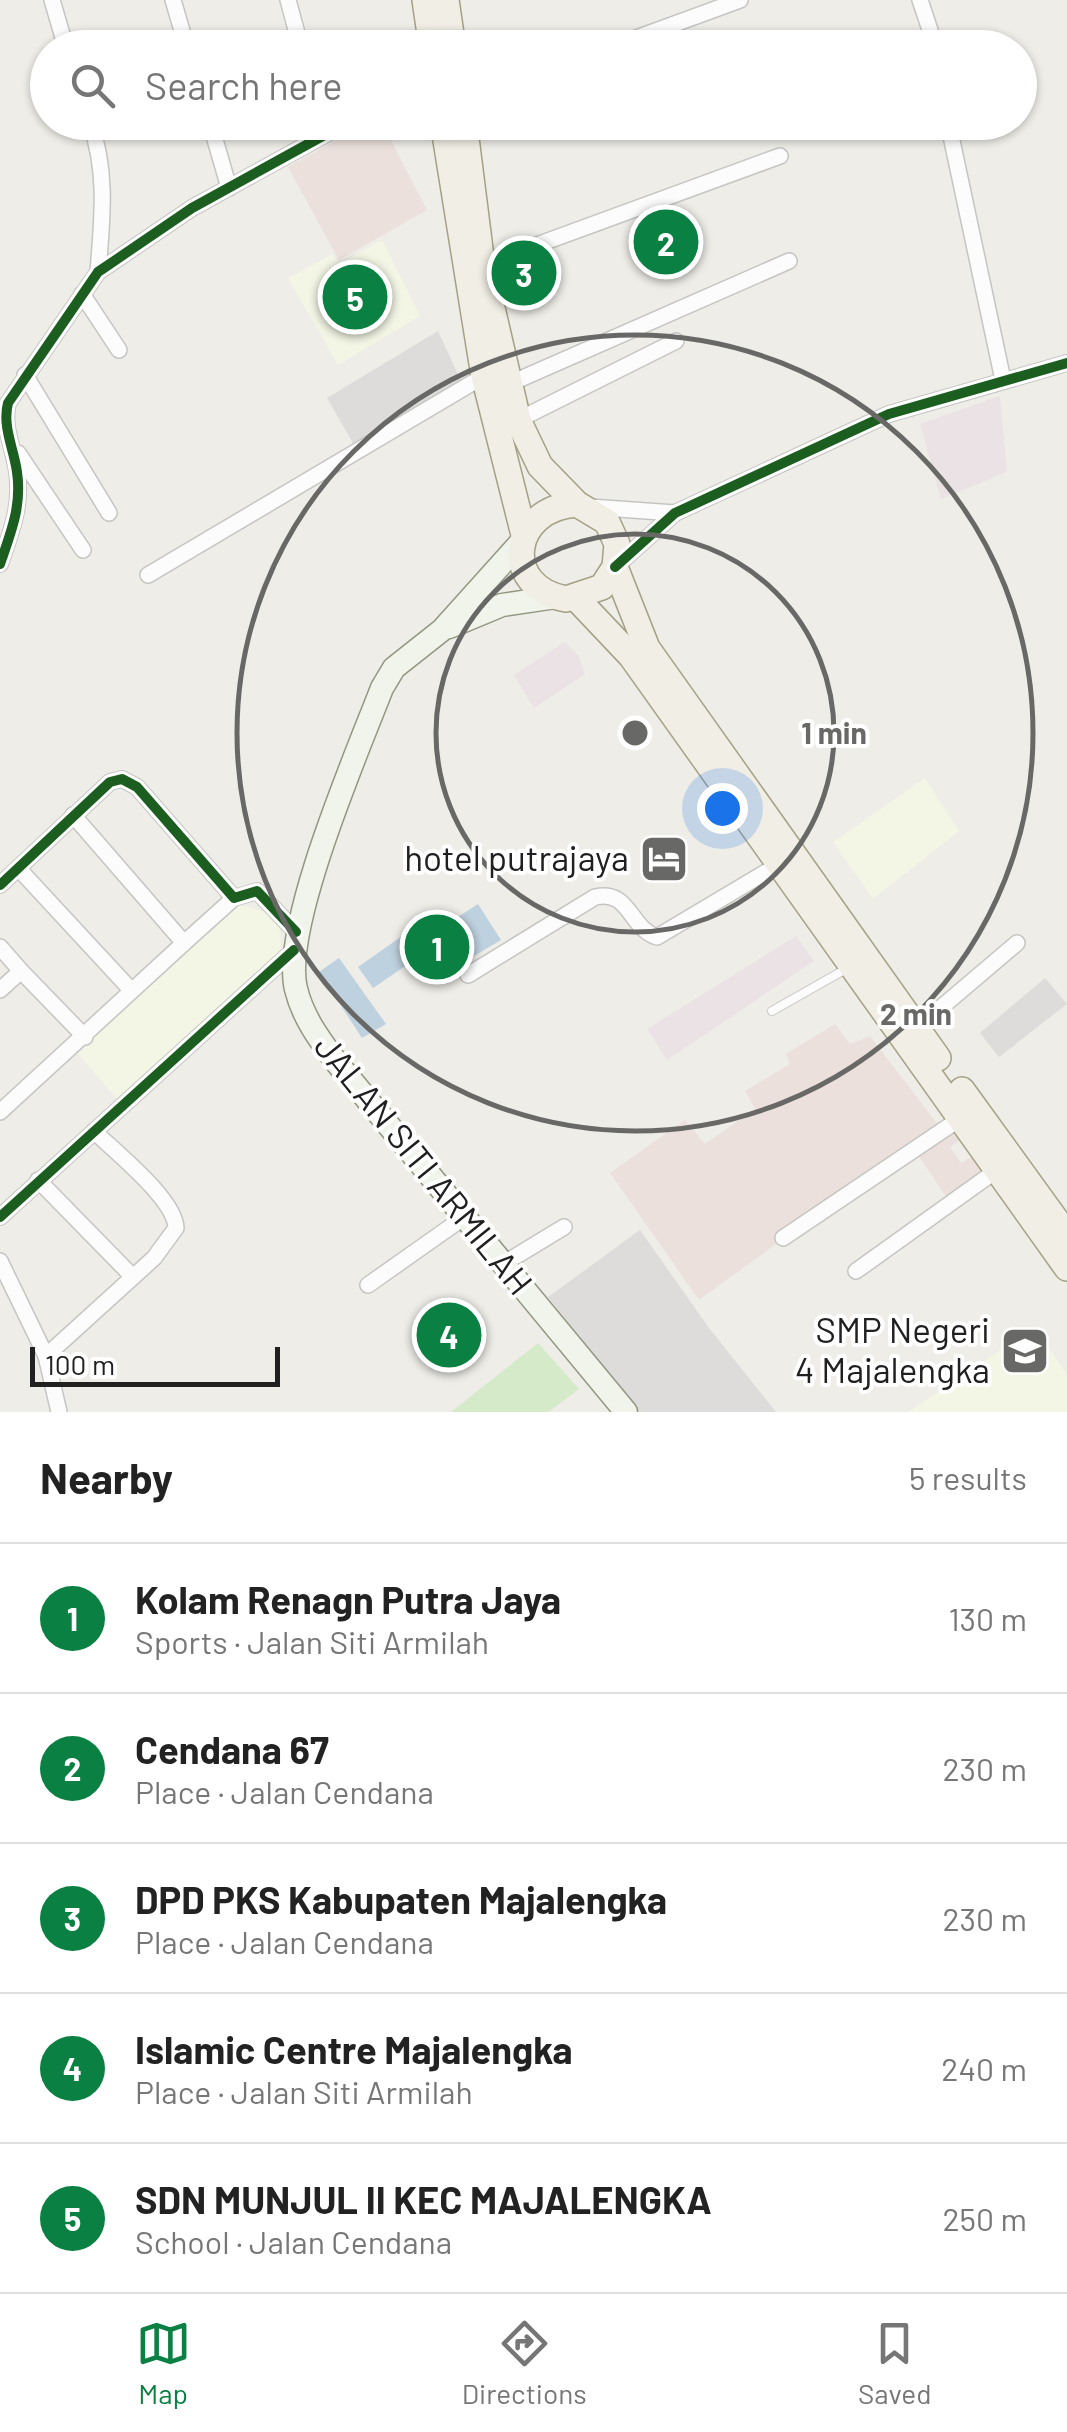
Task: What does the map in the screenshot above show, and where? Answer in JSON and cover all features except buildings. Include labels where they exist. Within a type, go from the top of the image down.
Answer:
[{"type":"main road","points":[[425,0],[429,30]]},
{"type":"main road","points":[[446,0],[450,30]]},
{"type":"main road","points":[[447,140],[496,380],[523,538],[522,558],[528,575],[566,598],[631,656],[1067,1268]]},
{"type":"main road","points":[[466,140],[496,380],[540,466],[583,506],[607,522],[617,544],[615,567],[647,648],[1067,1235]]},
{"type":"main road","points":[[442,630],[523,538],[536,517],[555,505],[583,506]]},
{"type":"main road","points":[[442,630],[502,605],[566,598],[602,587],[615,567]]},
{"type":"main road","name":"JALAN SITI ARMILAH","points":[[442,630],[394,668],[382,688],[294,941],[296,987],[308,1022],[463,1218],[626,1412]]},
{"type":"street","points":[[52,0],[61,30]]},
{"type":"street","points":[[173,0],[182,30]]},
{"type":"street","points":[[288,0],[296,30]]},
{"type":"street","points":[[658,30],[740,0]]},
{"type":"street","points":[[920,0],[930,30]]},
{"type":"street","points":[[97,140],[102,155],[105,194],[98,272]]},
{"type":"street","points":[[215,140],[230,188]]},
{"type":"street","points":[[0,564],[18,515],[17,469],[6,413],[25,375],[82,294],[98,272],[305,140]]},
{"type":"street","points":[[952,140],[1003,380]]},
{"type":"street","points":[[482,266],[780,156]]},
{"type":"street","points":[[148,575],[496,380],[789,261]]},
{"type":"street","points":[[82,294],[119,350]]},
{"type":"street","points":[[518,420],[676,341]]},
{"type":"street","points":[[615,567],[676,513],[889,414],[1067,363]]},
{"type":"street","points":[[25,375],[109,513]]},
{"type":"street","points":[[10,441],[83,550]]},
{"type":"street","points":[[583,506],[676,513]]},
{"type":"street","points":[[0,885],[110,782],[128,780],[234,898]]},
{"type":"street","points":[[73,815],[184,942]]},
{"type":"street","points":[[468,976],[594,897],[606,894],[624,902],[642,930],[656,937],[778,865]]},
{"type":"street","points":[[18,868],[131,990]]},
{"type":"street","points":[[0,1112],[234,898],[257,891],[294,941],[0,1217]]},
{"type":"street","points":[[917,1028],[1017,943]]},
{"type":"street","points":[[0,946],[85,1037]]},
{"type":"street","points":[[0,990],[21,972]]},
{"type":"street","points":[[783,1238],[961,1118]]},
{"type":"street","points":[[46,1356],[170,1240],[176,1218],[157,1192],[94,1131]]},
{"type":"street","points":[[856,1270],[997,1170]]},
{"type":"street","points":[[38,1180],[133,1278]]},
{"type":"street","points":[[368,1285],[463,1218]]},
{"type":"street","points":[[503,1264],[564,1227]]},
{"type":"street","points":[[0,1261],[46,1356],[59,1412]]},
{"type":"lane","points":[[772,1011],[850,966]]},
{"type":"shaded area","points":[[336,140],[391,140],[427,210],[339,260],[288,167]]},
{"type":"shaded area","points":[[382,240],[420,316],[338,365],[288,278],[333,254],[339,264]]},
{"type":"shaded area","points":[[438,331],[461,381],[354,445],[327,398]]},
{"type":"shaded area","points":[[1000,396],[1007,472],[941,499],[920,424]]},
{"type":"shaded area","points":[[565,642],[578,655],[585,674],[534,708],[514,675]]},
{"type":"shaded area","points":[[925,778],[959,831],[873,899],[833,842]]},
{"type":"shaded area","points":[[236,904],[278,915],[281,950],[118,1100],[78,1054],[134,995]]},
{"type":"shaded area","points":[[796,936],[814,961],[667,1060],[647,1029]]},
{"type":"shaded area","points":[[1045,978],[1067,1004],[999,1057],[980,1033]]},
{"type":"shaded area","points":[[835,1024],[850,1044],[870,1036],[939,1126],[699,1300],[610,1173],[685,1120],[705,1144],[755,1109],[745,1091],[790,1064],[786,1054]]},
{"type":"shaded area","points":[[952,1128],[960,1140],[950,1147],[961,1163],[972,1157],[984,1172],[947,1198],[916,1152]]},
{"type":"shaded area","points":[[640,1230],[709,1328],[776,1412],[639,1412],[548,1297]]},
{"type":"shaded area","name":"SMP Negeri 4 Majalengka","points":[[1035,1327],[1067,1375],[1067,1412],[908,1412]]},
{"type":"green space","points":[[538,1343],[579,1389],[548,1412],[451,1412]]},
{"type":"water","points":[[478,904],[501,940],[447,972],[431,967],[423,954],[373,988],[358,967],[415,927],[424,939]]},
{"type":"water","points":[[339,958],[386,1024],[362,1038],[319,972]]},
{"type":"cycle path","points":[[0,564],[18,496],[6,421],[8,403],[98,272],[192,208],[315,140]]},
{"type":"cycle path","points":[[615,567],[675,513],[889,414],[1067,363]]},
{"type":"cycle path","points":[[0,885],[110,782],[122,779],[137,787],[234,898],[257,891],[296,932]]},
{"type":"cycle path","points":[[0,1217],[294,950]]},
{"type":"place","name":"Cendana 67","points":[[666,242]]},
{"type":"place","name":"DPD PKS Kabupaten Majalengka","points":[[524,273]]},
{"type":"place","name":"SDN MUNJUL II KEC MAJALENGKA","points":[[355,297]]},
{"type":"place","name":"hotel putrajaya","points":[[664,859]]},
{"type":"place","name":"Kolam Renagn Putra Jaya","points":[[437,947]]},
{"type":"place","name":"Islamic Centre Majalengka","points":[[449,1335]]},
{"type":"place","name":"SMP Negeri 4 Majalengka","points":[[1025,1351]]}]
